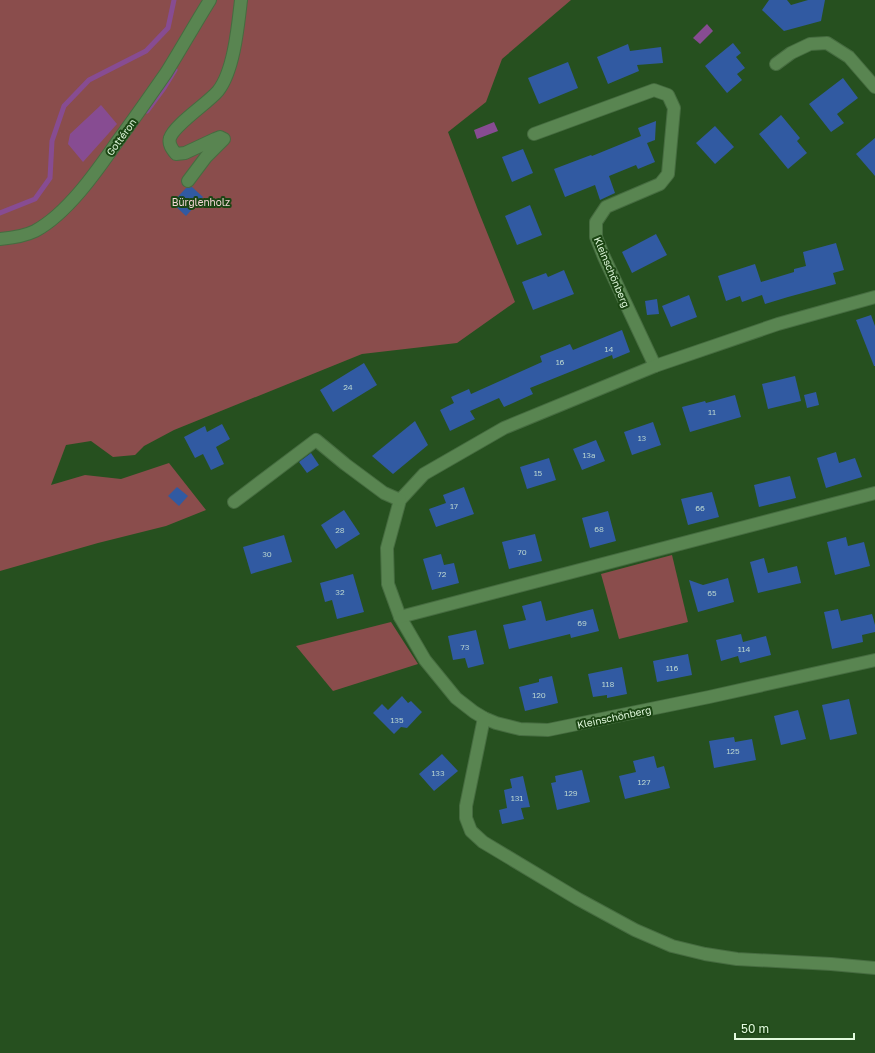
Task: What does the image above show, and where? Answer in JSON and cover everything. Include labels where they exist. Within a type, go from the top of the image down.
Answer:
[{"type":"street","name":"Gottéron","points":[[0,239],[21,236],[35,231],[49,222],[69,204],[103,162],[142,108],[210,0]]},
{"type":"street","points":[[188,181],[206,157],[224,140],[220,137],[185,153],[176,154],[170,144],[170,137],[175,129],[218,92],[225,81],[237,32],[241,0]]},
{"type":"street","points":[[776,64],[791,53],[810,44],[827,43],[849,57],[875,87]]},
{"type":"street","name":"Kleinschönberg","points":[[534,134],[654,90],[668,95],[674,108],[668,174],[660,184],[606,207],[596,222],[596,237],[604,257],[655,366]]},
{"type":"street","name":"Kleinschönberg","points":[[875,297],[778,324],[655,366],[504,428],[424,474],[400,500],[387,548],[388,584],[400,617],[425,660],[456,698],[484,718],[496,723],[520,729],[548,730],[710,697],[875,660]]},
{"type":"street","points":[[234,502],[316,440],[384,493],[400,500]]},
{"type":"street","points":[[400,617],[875,493]]},
{"type":"street","points":[[484,718],[466,806],[466,818],[471,830],[483,842],[597,910],[635,930],[672,946],[705,954],[737,959],[875,968]]},
{"type":"green space","name":"Bürglenholz","points":[[0,0],[571,0],[502,59],[486,102],[448,132],[515,302],[457,343],[362,354],[174,430],[144,446],[135,455],[113,457],[91,441],[66,445],[51,485],[85,475],[121,479],[169,463],[206,510],[166,526],[98,543],[0,571]]},
{"type":"green space","points":[[672,555],[688,622],[619,639],[601,574]]},
{"type":"green space","points":[[391,622],[418,664],[333,691],[296,646]]},
{"type":"shaded area","points":[[707,24],[713,31],[700,44],[693,38]]},
{"type":"shaded area","points":[[101,105],[117,124],[83,162],[68,144],[70,134]]},
{"type":"shaded area","points":[[494,122],[498,131],[477,139],[474,130]]},
{"type":"building","points":[[769,0],[787,0],[791,5],[808,0],[825,0],[821,21],[784,31],[762,10]]},
{"type":"building","points":[[733,43],[741,53],[736,57],[745,68],[737,74],[742,80],[727,93],[705,66]]},
{"type":"building","points":[[628,44],[630,51],[661,47],[663,63],[637,65],[639,71],[608,84],[597,57]]},
{"type":"building","points":[[568,62],[578,88],[539,104],[528,78]]},
{"type":"building","points":[[843,78],[858,98],[837,114],[844,123],[831,132],[809,104]]},
{"type":"building","points":[[781,115],[800,138],[797,141],[807,153],[788,169],[759,134]]},
{"type":"building","points":[[656,121],[655,140],[647,143],[655,162],[638,169],[636,165],[609,176],[615,193],[600,200],[595,185],[565,197],[554,169],[591,155],[592,156],[641,136],[638,128]]},
{"type":"building","points":[[715,126],[734,147],[715,164],[696,143]]},
{"type":"building","points":[[875,138],[875,176],[856,154]]},
{"type":"building","points":[[523,149],[533,173],[512,182],[502,157]]},
{"type":"building","points":[[192,187],[203,197],[186,216],[172,203],[186,188]]},
{"type":"building","points":[[530,205],[542,235],[517,245],[505,216]]},
{"type":"building","points":[[656,234],[667,255],[632,273],[622,252]]},
{"type":"building","points":[[836,243],[844,270],[833,273],[836,284],[765,304],[762,295],[742,302],[740,296],[726,301],[718,276],[755,264],[761,282],[794,272],[794,269],[806,266],[803,252]]},
{"type":"building","points":[[564,270],[574,294],[533,310],[522,282],[546,273],[548,277]]},
{"type":"building","points":[[689,295],[697,317],[671,327],[662,306]]},
{"type":"building","points":[[657,299],[659,314],[647,315],[645,301]]},
{"type":"building","points":[[871,315],[875,326],[875,366],[856,320]]},
{"type":"building","points":[[622,330],[630,352],[613,359],[612,355],[530,388],[533,394],[504,407],[499,398],[470,411],[475,419],[450,431],[440,410],[454,403],[451,397],[469,389],[471,394],[542,362],[540,356],[570,344],[573,350]]},
{"type":"building","points":[[364,363],[377,385],[333,412],[320,390]]},
{"type":"building","points":[[795,376],[801,401],[768,409],[762,384]]},
{"type":"building","points":[[816,392],[819,405],[807,408],[804,395]]},
{"type":"building","points":[[735,395],[741,417],[690,432],[682,407],[705,401],[706,403]]},
{"type":"building","points":[[415,421],[428,445],[393,474],[372,456]]},
{"type":"building","points":[[653,422],[661,445],[632,455],[624,432]]},
{"type":"building","points":[[222,424],[230,439],[216,447],[224,464],[211,470],[203,454],[195,458],[184,437],[205,426],[207,432]]},
{"type":"building","points":[[596,440],[605,461],[582,470],[573,449]]},
{"type":"building","points":[[836,452],[839,463],[855,458],[862,477],[826,488],[817,458]]},
{"type":"building","points":[[311,453],[319,465],[307,473],[299,462]]},
{"type":"building","points":[[549,458],[556,480],[527,489],[520,467]]},
{"type":"building","points":[[790,476],[796,498],[759,507],[754,485]]},
{"type":"building","points":[[177,487],[188,496],[179,506],[168,496]]},
{"type":"building","points":[[464,487],[474,514],[436,527],[429,509],[446,503],[443,495]]},
{"type":"building","points":[[712,492],[719,517],[688,525],[681,499]]},
{"type":"building","points":[[344,510],[360,534],[336,549],[321,525]]},
{"type":"building","points":[[608,511],[616,541],[590,548],[582,518]]},
{"type":"building","points":[[535,534],[542,561],[509,569],[502,542]]},
{"type":"building","points":[[284,535],[292,562],[251,574],[243,547]]},
{"type":"building","points":[[846,537],[848,546],[864,542],[870,566],[835,575],[827,542]]},
{"type":"building","points":[[441,554],[444,565],[454,563],[459,583],[432,590],[423,559]]},
{"type":"building","points":[[764,558],[768,573],[797,566],[801,583],[758,593],[750,562]]},
{"type":"building","points":[[353,574],[364,612],[337,619],[332,600],[325,602],[320,583]]},
{"type":"building","points":[[728,578],[734,602],[698,612],[689,580],[703,585]]},
{"type":"building","points":[[541,601],[546,621],[593,609],[599,631],[571,638],[570,634],[509,649],[503,625],[526,620],[522,606]]},
{"type":"building","points":[[838,609],[841,621],[872,614],[875,632],[862,635],[863,642],[832,649],[824,612]]},
{"type":"building","points":[[476,630],[484,664],[468,668],[465,658],[453,660],[448,636]]},
{"type":"building","points":[[741,634],[743,642],[766,636],[771,655],[740,663],[738,656],[721,661],[716,640]]},
{"type":"building","points":[[688,654],[692,675],[657,682],[653,661]]},
{"type":"building","points":[[622,667],[627,694],[607,698],[607,695],[593,697],[588,674]]},
{"type":"building","points":[[552,676],[558,703],[525,711],[519,687],[539,682],[539,679]]},
{"type":"building","points":[[402,696],[408,703],[411,701],[422,712],[407,728],[401,727],[394,734],[373,713],[382,704],[388,710]]},
{"type":"building","points":[[849,699],[857,734],[830,740],[822,705]]},
{"type":"building","points":[[798,710],[806,739],[781,745],[774,716]]},
{"type":"building","points":[[734,737],[735,742],[752,739],[756,760],[714,768],[709,741]]},
{"type":"building","points":[[442,754],[458,771],[434,791],[419,774]]},
{"type":"building","points":[[654,756],[657,768],[664,766],[670,788],[625,799],[619,776],[636,772],[633,761]]},
{"type":"building","points":[[582,770],[590,802],[557,810],[551,783],[556,782],[555,776]]},
{"type":"building","points":[[523,776],[530,807],[521,808],[524,819],[502,824],[499,810],[507,808],[504,790],[512,788],[510,779]]},
{"type":"waterway","points":[[0,213],[35,199],[50,178],[52,141],[64,106],[89,80],[146,51],[168,28],[174,0]]},
{"type":"waterway","points":[[147,111],[175,70]]}]
